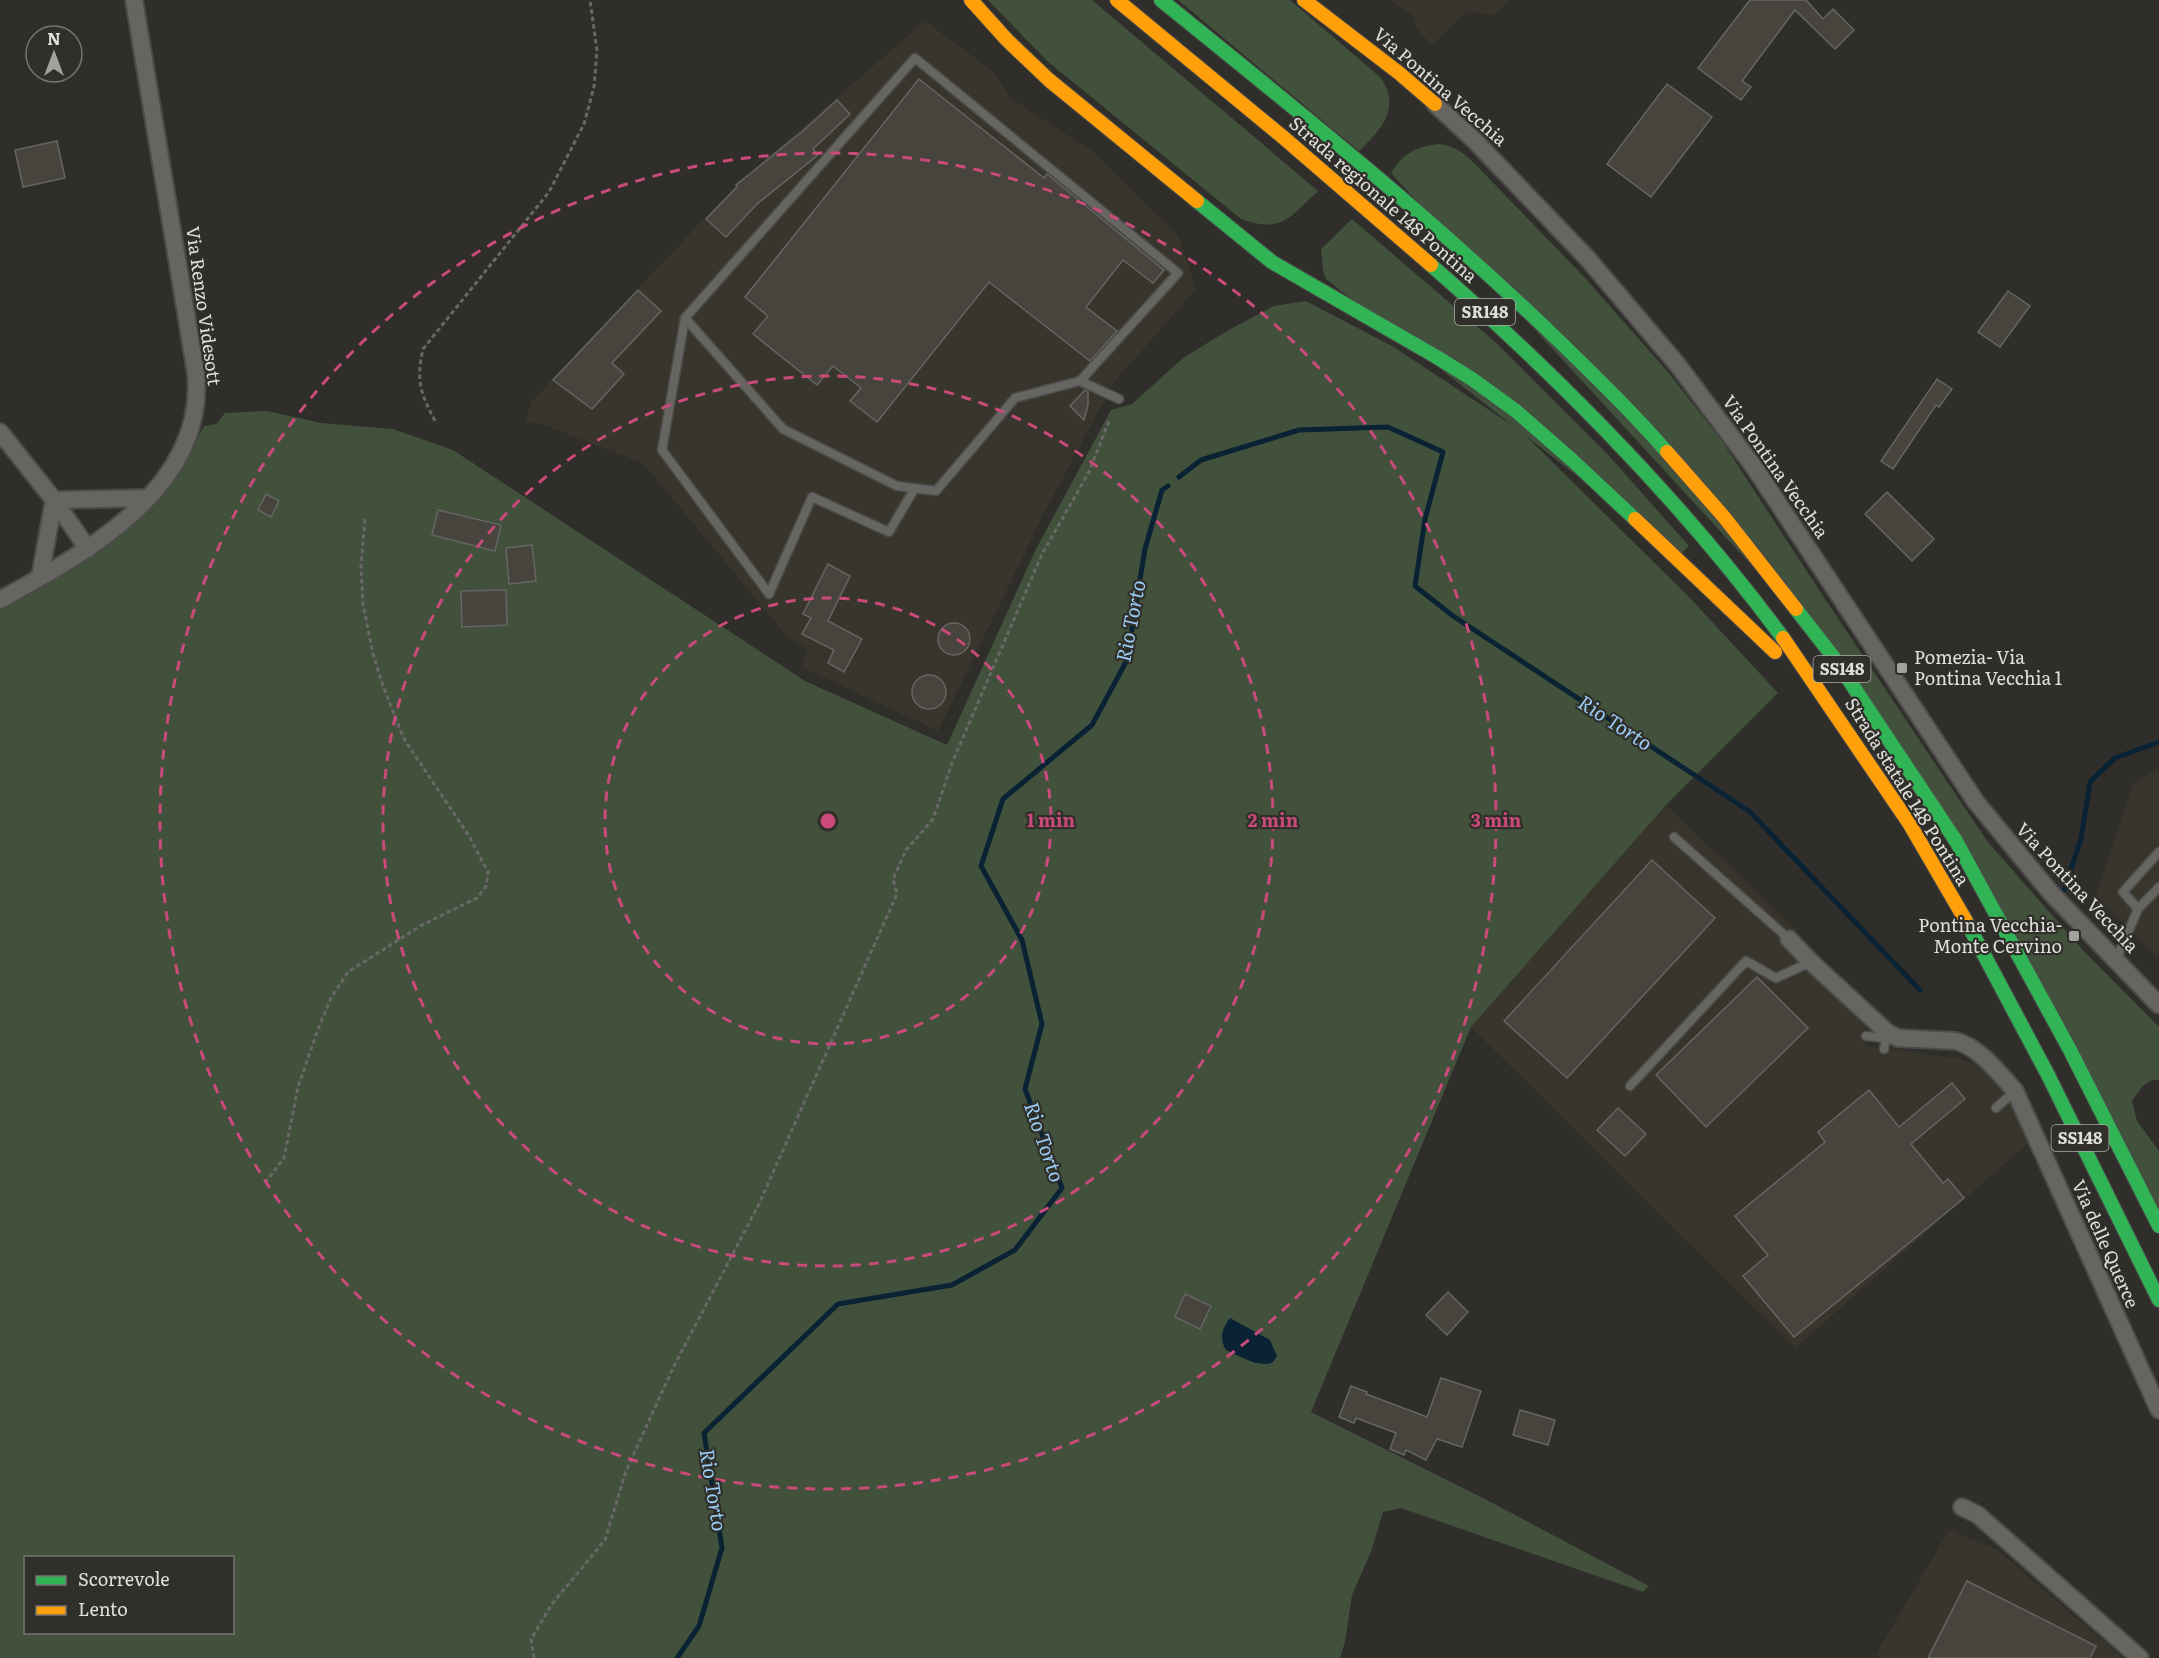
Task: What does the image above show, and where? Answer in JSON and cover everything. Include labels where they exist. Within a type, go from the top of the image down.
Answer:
[{"type":"main road","points":[[971,0],[1006,40],[1049,80],[1272,262],[1436,356],[1516,411],[1572,460],[1832,707]]},
{"type":"main road","name":"Strada regionale 148 Pontina","points":[[1117,0],[1321,168],[1452,282],[1532,355],[1640,466]]},
{"type":"main road","name":"Strada regionale 148 Pontina","points":[[1161,0],[1343,148],[1500,284],[1658,441]]},
{"type":"main road","name":"Via Pontina Vecchia","points":[[1304,0],[1399,73],[1434,104]]},
{"type":"main road","name":"Strada statale 148 Pontina","points":[[1658,441],[1724,517],[1835,659],[1956,841],[2070,1050],[2159,1226]]},
{"type":"main road","name":"Strada statale 148 Pontina","points":[[1640,466],[1747,591],[1832,707],[1928,854],[2045,1068],[2159,1300]]},
{"type":"street","name":"Via Renzo Videsott","points":[[0,600],[88,549],[112,531],[148,498],[171,467],[189,434],[195,415],[197,384],[134,0]]},
{"type":"street","name":"Via Pontina Vecchia","points":[[1434,104],[1476,142],[1588,259],[1677,364],[1754,467],[1976,802],[2044,886],[2159,1005]]},
{"type":"street","points":[[0,432],[54,500],[88,549]]},
{"type":"street","points":[[54,500],[148,498]]},
{"type":"street","points":[[40,578],[54,500]]},
{"type":"street","points":[[1790,939],[1810,962],[1892,1038]]},
{"type":"street","name":"Via delle Querce","points":[[1892,1038],[1965,1043],[1979,1052],[2015,1091],[2159,1410]]},
{"type":"street","points":[[1962,1507],[1978,1515],[2140,1658]]},
{"type":"lane","points":[[685,318],[783,429],[897,486],[915,488],[936,491],[1015,398],[1080,381],[1178,273],[915,58],[685,318],[662,450],[769,594],[812,497],[889,532],[915,488]]},
{"type":"lane","points":[[1080,381],[1119,399]]},
{"type":"lane","points":[[1674,837],[1790,939]]},
{"type":"lane","points":[[2138,909],[2123,892],[2159,852]]},
{"type":"lane","points":[[2116,960],[2138,909],[2159,887]]},
{"type":"lane","points":[[1630,1086],[1746,962],[1776,978],[1810,962]]},
{"type":"lane","points":[[1866,1036],[1892,1038]]},
{"type":"lane","points":[[1884,1049],[1892,1038]]},
{"type":"lane","points":[[1996,1108],[2015,1091]]},
{"type":"path","points":[[435,421],[424,400],[418,379],[423,349],[549,192],[584,124],[594,87],[597,50],[590,0]]},
{"type":"path","points":[[534,1658],[531,1639],[552,1604],[605,1540],[626,1471],[673,1368],[759,1204],[897,894],[893,879],[906,850],[933,819],[952,763],[1042,554],[1089,472],[1109,421]]},
{"type":"path","points":[[265,1184],[284,1158],[301,1077],[331,998],[348,972],[422,925],[477,898],[486,886],[488,872],[469,836],[404,739],[383,686],[373,654],[363,604],[361,567],[365,518]]},
{"type":"shaded area","points":[[1390,0],[1510,0],[1498,12],[1491,15],[1468,10],[1432,45],[1416,28],[1414,15]]},
{"type":"shaded area","points":[[925,21],[994,72],[1009,97],[1096,154],[1178,235],[1196,289],[1114,382],[1044,513],[938,731],[802,667],[808,648],[789,639],[643,463],[539,423],[525,423],[531,402],[736,185]]},
{"type":"shaded area","points":[[2159,769],[2159,958],[2096,895],[2133,783]]},
{"type":"shaded area","points":[[1666,805],[1797,931],[1783,947],[1865,1026],[1865,1046],[1956,1058],[1973,1063],[1999,1085],[2028,1143],[1795,1348],[1471,1027]]},
{"type":"shaded area","points":[[1949,1530],[1996,1549],[2123,1658],[1874,1658]]},
{"type":"green space","points":[[988,0],[1092,0],[1318,191],[1292,215],[1276,224],[1266,225],[1241,219],[1047,61]]},
{"type":"green space","points":[[1178,0],[1290,0],[1380,77],[1389,98],[1389,108],[1381,126],[1359,151]]},
{"type":"green space","points":[[1439,144],[1460,151],[1477,166],[1586,279],[1668,372],[1722,441],[1987,841],[2082,949],[2159,1027],[2159,1080],[2147,1083],[2132,1101],[2137,1121],[2159,1151],[2159,1216],[1856,679],[1391,173],[1395,166],[1411,152]]},
{"type":"green space","points":[[1352,219],[1493,340],[1610,457],[1689,546],[1679,556],[1326,279],[1321,249]]},
{"type":"green space","points":[[1306,301],[1392,346],[1521,431],[1690,598],[1778,693],[1666,805],[1471,1027],[1311,1412],[1485,1499],[1649,1586],[1643,1592],[1401,1508],[1383,1512],[1371,1552],[1352,1595],[1345,1642],[1340,1658],[0,1658],[0,610],[77,567],[146,513],[178,472],[204,426],[216,424],[225,413],[267,411],[321,423],[393,429],[453,450],[805,681],[947,745],[1035,551],[1111,410],[1132,404],[1183,358],[1274,306]]},
{"type":"water","points":[[1230,1318],[1270,1340],[1277,1356],[1273,1362],[1256,1363],[1226,1350],[1222,1334]]},
{"type":"building","points":[[1750,0],[1806,0],[1823,19],[1833,9],[1854,30],[1835,49],[1795,10],[1742,81],[1751,87],[1741,100],[1698,68]]},
{"type":"building","points":[[919,79],[1044,178],[1047,174],[1164,270],[1153,283],[1123,260],[1086,307],[1117,331],[1090,361],[989,282],[877,422],[850,401],[861,388],[833,366],[817,385],[753,334],[768,316],[745,297]]},
{"type":"building","points":[[1667,84],[1712,117],[1651,197],[1607,164]]},
{"type":"building","points":[[837,100],[850,114],[813,149],[818,155],[757,204],[726,237],[706,219],[737,187],[736,185]]},
{"type":"building","points":[[57,141],[65,178],[23,187],[15,150]]},
{"type":"building","points":[[638,290],[661,311],[612,363],[624,374],[592,409],[553,380]]},
{"type":"building","points":[[2008,291],[2030,306],[2000,347],[1978,332]]},
{"type":"building","points":[[1937,379],[1952,389],[1939,407],[1936,405],[1893,469],[1881,461]]},
{"type":"building","points":[[1085,390],[1088,392],[1088,405],[1084,420],[1070,406]]},
{"type":"building","points":[[1887,492],[1934,539],[1912,561],[1865,514]]},
{"type":"building","points":[[266,494],[279,501],[271,517],[258,510]]},
{"type":"building","points":[[438,510],[501,525],[495,551],[432,535]]},
{"type":"building","points":[[532,545],[536,581],[509,584],[506,548]]},
{"type":"building","points":[[828,564],[850,576],[828,621],[862,639],[844,672],[828,663],[834,650],[802,634],[811,618],[803,614]]},
{"type":"building","points":[[506,590],[507,625],[462,627],[461,591]]},
{"type":"building","points":[[954,623],[965,628],[970,639],[965,650],[954,655],[943,650],[938,639],[943,628]]},
{"type":"building","points":[[929,675],[941,680],[946,692],[941,704],[929,709],[917,704],[912,692],[917,680]]},
{"type":"building","points":[[1652,860],[1715,918],[1567,1078],[1504,1021]]},
{"type":"building","points":[[1757,977],[1808,1028],[1706,1127],[1656,1075]]},
{"type":"building","points":[[1952,1083],[1965,1099],[1911,1144],[1943,1183],[1948,1179],[1964,1198],[1794,1337],[1743,1276],[1768,1255],[1735,1216],[1825,1142],[1818,1132],[1869,1090],[1899,1127]]},
{"type":"building","points":[[1618,1108],[1646,1134],[1625,1156],[1597,1130]]},
{"type":"building","points":[[1448,1292],[1468,1312],[1447,1335],[1426,1315]]},
{"type":"building","points":[[1185,1294],[1211,1306],[1200,1329],[1175,1317]]},
{"type":"building","points":[[1441,1378],[1481,1391],[1462,1447],[1437,1439],[1426,1460],[1406,1450],[1404,1455],[1390,1449],[1396,1433],[1356,1418],[1354,1423],[1339,1417],[1351,1386],[1427,1417]]},
{"type":"building","points":[[1520,1410],[1555,1420],[1548,1445],[1513,1435]]},
{"type":"building","points":[[1967,1581],[2096,1646],[2090,1658],[1928,1658]]},
{"type":"waterway","name":"Rio Torto","points":[[1179,477],[1201,460],[1299,430],[1388,427],[1443,452],[1425,519],[1415,586],[1453,616],[1749,811],[1920,990]]},
{"type":"waterway","name":"Rio Torto","points":[[677,1658],[699,1626],[722,1548],[704,1433],[838,1304],[952,1285],[1015,1250],[1062,1188],[1025,1089],[1042,1024],[1022,940],[981,866],[1003,799],[1092,725],[1127,660],[1145,549],[1162,490],[1168,486]]},
{"type":"waterway","name":"Rio Torto","points":[[2064,890],[2081,839],[2090,782],[2115,758],[2159,742]]},
{"type":"traffic: fast","points":[[1161,0],[1414,208],[1587,368],[1667,452]]},
{"type":"traffic: fast","points":[[1197,201],[1272,262],[1472,379],[1516,411],[1635,519]]},
{"type":"traffic: fast","points":[[1431,265],[1526,351],[1617,442],[1703,538],[1783,638]]},
{"type":"traffic: fast","points":[[1796,609],[1835,659],[1956,841],[2070,1050],[2159,1226]]},
{"type":"traffic: fast","points":[[1966,921],[2048,1075],[2159,1300]]},
{"type":"traffic: slow","points":[[971,0],[1007,40],[1049,80],[1197,201]]},
{"type":"traffic: slow","points":[[1117,0],[1284,138],[1431,265]]},
{"type":"traffic: slow","points":[[1304,0],[1399,73],[1435,104]]},
{"type":"traffic: slow","points":[[1667,452],[1724,517],[1796,609]]},
{"type":"traffic: slow","points":[[1635,519],[1775,652]]},
{"type":"traffic: slow","points":[[1783,638],[1909,823],[1966,921]]},
{"type":"place","name":"Pomezia- Via Pontina Vecchia 1","points":[[1902,668]]},
{"type":"place","name":"Pontina Vecchia- Monte Cervino","points":[[2074,936]]}]
